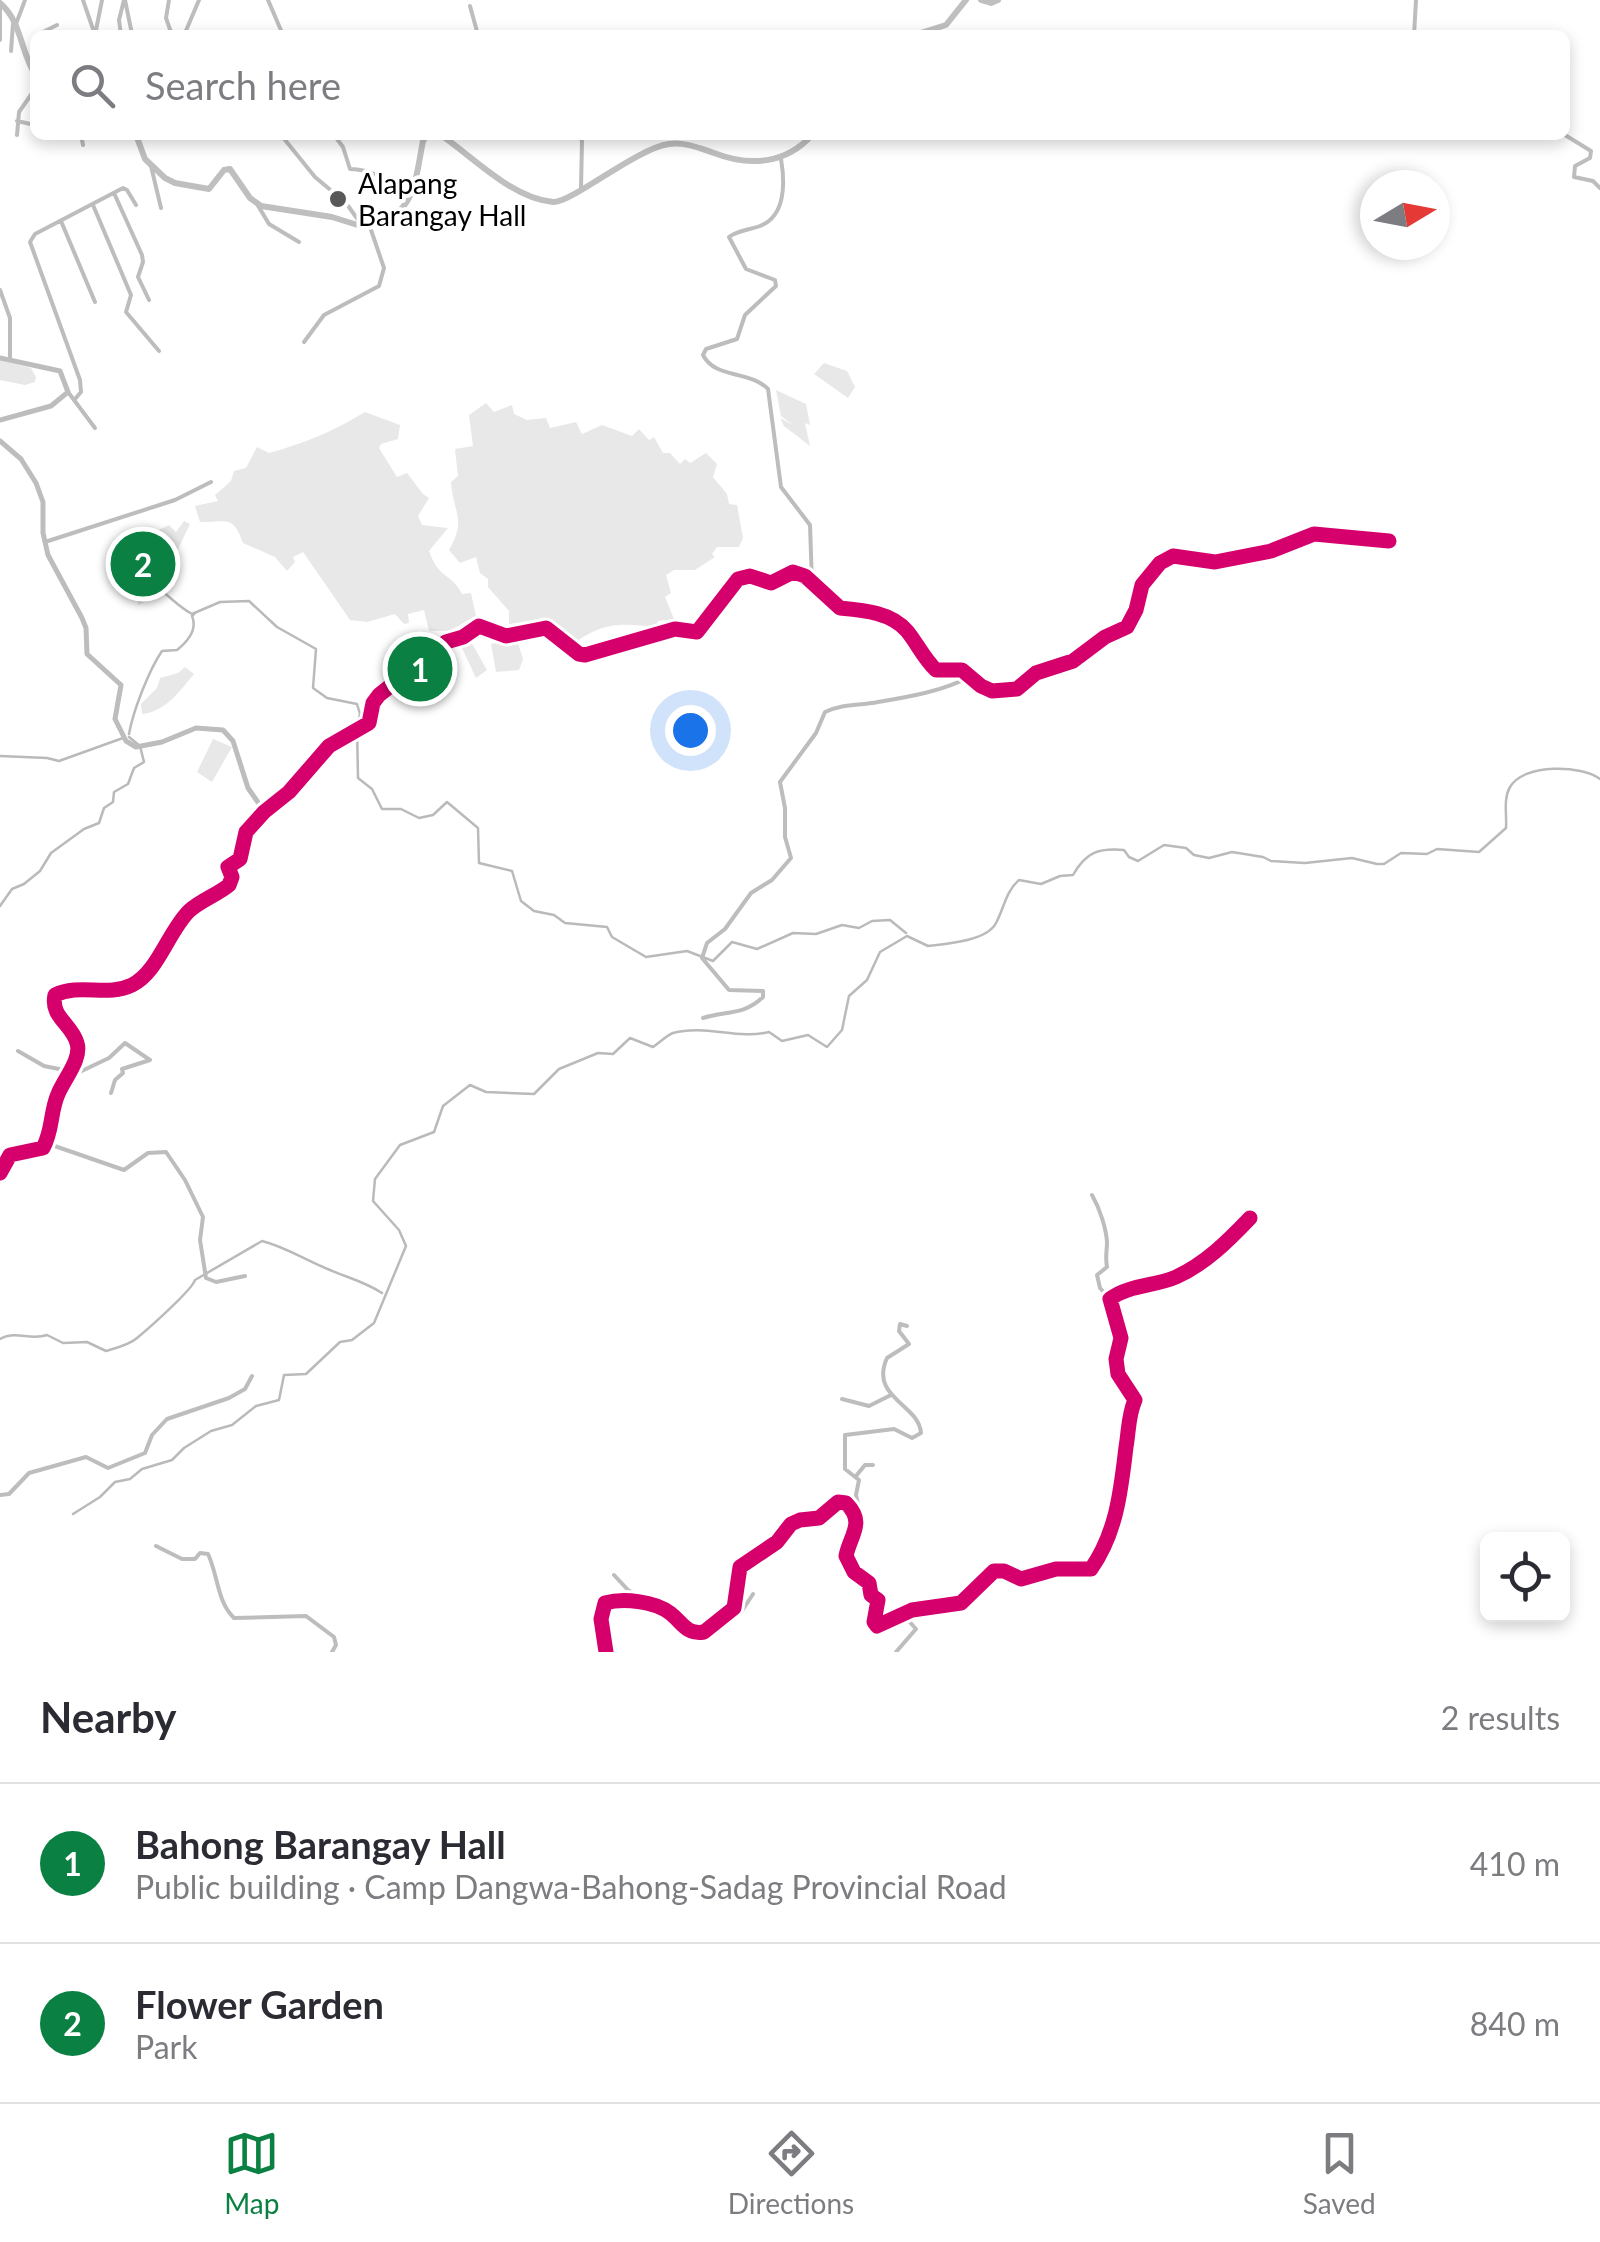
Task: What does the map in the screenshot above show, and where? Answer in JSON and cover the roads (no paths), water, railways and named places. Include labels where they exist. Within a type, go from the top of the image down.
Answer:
[{"type":"main road","points":[[930,30],[946,25],[966,0]]},
{"type":"main road","points":[[981,0],[998,0]]},
{"type":"main road","points":[[0,5],[12,15],[30,63]]},
{"type":"main road","points":[[138,140],[145,160],[170,182],[207,190],[214,187],[224,170],[230,169],[257,204],[367,227],[392,214],[410,198],[417,186],[425,140]]},
{"type":"main road","points":[[448,140],[502,181],[549,202],[564,200],[639,156],[668,144],[692,146],[742,160],[781,159],[807,140]]},
{"type":"street","points":[[16,24],[25,0]]},
{"type":"street","points":[[83,0],[93,30]]},
{"type":"street","points":[[95,30],[102,0]]},
{"type":"street","points":[[124,0],[131,30]]},
{"type":"street","points":[[120,30],[124,0]]},
{"type":"street","points":[[169,0],[166,18],[170,30]]},
{"type":"street","points":[[186,30],[200,0]]},
{"type":"street","points":[[268,0],[282,30]]},
{"type":"street","points":[[1414,30],[1416,0]]},
{"type":"street","points":[[0,5],[0,40]]},
{"type":"street","points":[[470,6],[477,30]]},
{"type":"street","points":[[11,51],[12,15]]},
{"type":"street","points":[[48,30],[58,26]]},
{"type":"street","points":[[21,42],[30,38]]},
{"type":"street","points":[[17,135],[17,121],[30,95]]},
{"type":"street","points":[[17,121],[30,123]]},
{"type":"street","points":[[1570,138],[1591,151],[1590,158],[1575,166],[1574,177],[1593,181],[1600,188]]},
{"type":"street","points":[[82,140],[83,145]]},
{"type":"street","points":[[286,140],[315,177],[367,227],[384,268],[380,286],[324,315],[304,342]]},
{"type":"street","points":[[337,140],[350,169],[363,169],[392,182],[410,198]]},
{"type":"street","points":[[580,140],[581,188]]},
{"type":"street","points":[[781,159],[784,182],[776,213],[762,226],[730,237],[746,269],[775,280],[776,286],[746,315],[737,339],[706,349],[703,355],[714,369],[754,379],[768,390],[781,487],[810,525],[812,583]]},
{"type":"street","points":[[151,166],[162,208]]},
{"type":"street","points":[[75,399],[81,392],[80,380],[30,242],[35,234],[126,188],[136,205]]},
{"type":"street","points":[[114,193],[142,255],[138,277],[149,300]]},
{"type":"street","points":[[93,204],[131,296],[126,312],[159,351]]},
{"type":"street","points":[[257,204],[269,224],[298,242]]},
{"type":"street","points":[[61,222],[95,302]]},
{"type":"street","points":[[0,290],[10,318],[10,360]]},
{"type":"street","points":[[0,358],[60,370],[68,392],[95,428]]},
{"type":"street","points":[[0,420],[51,406],[68,392]]},
{"type":"street","points":[[0,441],[21,459],[36,483],[43,502],[42,522],[50,562],[70,592],[86,628],[87,654],[121,685],[114,712],[126,741],[142,747],[196,728],[223,730],[233,741],[248,788],[264,812]]},
{"type":"street","points":[[46,542],[175,500],[211,482]]},
{"type":"street","points":[[0,1173],[10,1156],[40,1150],[46,1143],[54,1104],[78,1049],[73,1034],[55,1009],[55,994],[70,990],[120,990],[149,974],[160,950],[186,915],[229,885],[232,877],[228,866],[240,858],[246,832],[264,812],[312,768],[324,750],[369,722],[379,695],[446,642],[482,625],[506,636],[546,628],[578,654],[591,654],[675,629],[700,631],[728,589],[742,577],[771,584],[793,572],[840,608],[863,609],[896,621],[936,670],[960,670],[986,690],[1012,691],[1036,673],[1072,661],[1105,637],[1127,627],[1142,585],[1168,557],[1216,562],[1270,551],[1309,535],[1389,542]]},
{"type":"street","points":[[424,661],[440,685]]},
{"type":"street","points":[[703,1018],[738,1013],[755,1006],[765,994],[759,990],[730,990],[702,958],[703,951],[742,909],[751,892],[772,880],[791,858],[783,824],[785,808],[780,782],[816,733],[825,712],[841,704],[875,703],[956,684],[970,677]]},
{"type":"street","points":[[65,1079],[109,1058],[125,1043],[150,1060],[122,1069],[111,1093]]},
{"type":"street","points":[[18,1051],[44,1066],[69,1071]]},
{"type":"street","points":[[46,1143],[124,1170],[148,1153],[166,1152],[203,1217],[200,1240],[206,1278],[216,1282],[244,1276]]},
{"type":"street","points":[[614,1574],[646,1603],[664,1610],[695,1634],[731,1613],[740,1568],[777,1542],[791,1524],[819,1518],[838,1502],[846,1503],[856,1518],[856,1535],[845,1552],[847,1562],[869,1583],[871,1596],[878,1600],[875,1625],[912,1610],[961,1603],[994,1572],[1004,1571],[1021,1579],[1056,1568],[1090,1570],[1112,1530],[1120,1498],[1128,1418],[1135,1400],[1119,1377],[1116,1358],[1121,1338],[1110,1299],[1097,1282],[1097,1275],[1107,1267],[1107,1239],[1101,1229],[1102,1214],[1092,1195]]},
{"type":"street","points":[[1110,1299],[1196,1267],[1250,1218]]},
{"type":"street","points":[[856,1518],[860,1514],[856,1495],[859,1480],[845,1466],[846,1434],[888,1429],[912,1438],[921,1433],[918,1422],[891,1395],[883,1370],[887,1358],[908,1344],[898,1331],[900,1324],[906,1326]]},
{"type":"street","points":[[0,1495],[9,1494],[25,1476],[39,1470],[86,1457],[108,1468],[140,1456],[167,1419],[229,1398],[245,1388],[252,1376]]},
{"type":"street","points":[[842,1399],[868,1406],[891,1395]]},
{"type":"street","points":[[856,1476],[866,1464],[873,1465]]},
{"type":"street","points":[[156,1546],[187,1560],[200,1553],[208,1554],[220,1583],[222,1602],[234,1618],[306,1616],[334,1638],[332,1652]]},
{"type":"street","points":[[731,1613],[740,1614],[753,1594]]},
{"type":"street","points":[[606,1652],[602,1619],[605,1603],[646,1603]]},
{"type":"street","points":[[895,1620],[912,1622],[916,1630],[896,1652]]},
{"type":"waterway","points":[[140,579],[192,614],[220,602],[249,601],[277,627],[316,649],[313,688],[327,698],[357,704],[358,778],[372,789],[382,809],[401,809],[419,818],[433,815],[447,802],[478,828],[479,863],[512,871],[521,901],[534,911],[554,915],[565,923],[607,927],[612,937],[646,957],[687,951],[713,961],[732,942],[757,949],[793,933],[816,934],[842,925],[859,928],[872,921],[890,920],[906,933]]},
{"type":"waterway","points":[[129,734],[157,659],[162,651],[177,650],[188,639],[195,613]]},
{"type":"waterway","points":[[0,906],[12,889],[40,871],[51,853],[99,823],[104,808],[113,802],[114,792],[128,784],[134,768],[144,762],[140,746],[129,737]]},
{"type":"waterway","points":[[0,756],[59,761],[123,738]]},
{"type":"waterway","points":[[73,1514],[115,1482],[172,1460],[211,1431],[232,1425],[256,1406],[279,1400],[284,1375],[306,1374],[340,1342],[352,1340],[374,1323],[406,1246],[399,1230],[373,1201],[375,1179],[400,1145],[434,1132],[443,1106],[470,1085],[486,1092],[534,1094],[559,1069],[598,1053],[613,1054],[630,1038],[653,1047],[671,1034],[685,1031],[769,1032],[782,1041],[808,1035],[827,1047],[842,1030],[849,996],[867,980],[880,952],[907,936],[928,946],[984,934],[996,923],[1008,894],[1019,880],[1041,884],[1073,875],[1088,856],[1100,851],[1124,850],[1138,861],[1164,845],[1186,848],[1194,855],[1209,858],[1232,852],[1271,861],[1305,863],[1352,858],[1377,864],[1401,853],[1427,854],[1437,849],[1479,852],[1506,828],[1507,797],[1517,779],[1554,769],[1580,771],[1600,779]]},
{"type":"waterway","points":[[0,1339],[47,1335],[63,1343],[87,1342],[106,1351],[122,1346],[159,1318],[195,1280],[262,1241],[382,1293]]},
{"type":"place","name":"Alapang Barangay Hall","points":[[338,199]]},
{"type":"place","name":"Flower Garden","points":[[143,564]]},
{"type":"place","name":"Bahong Barangay Hall","points":[[420,669]]}]
